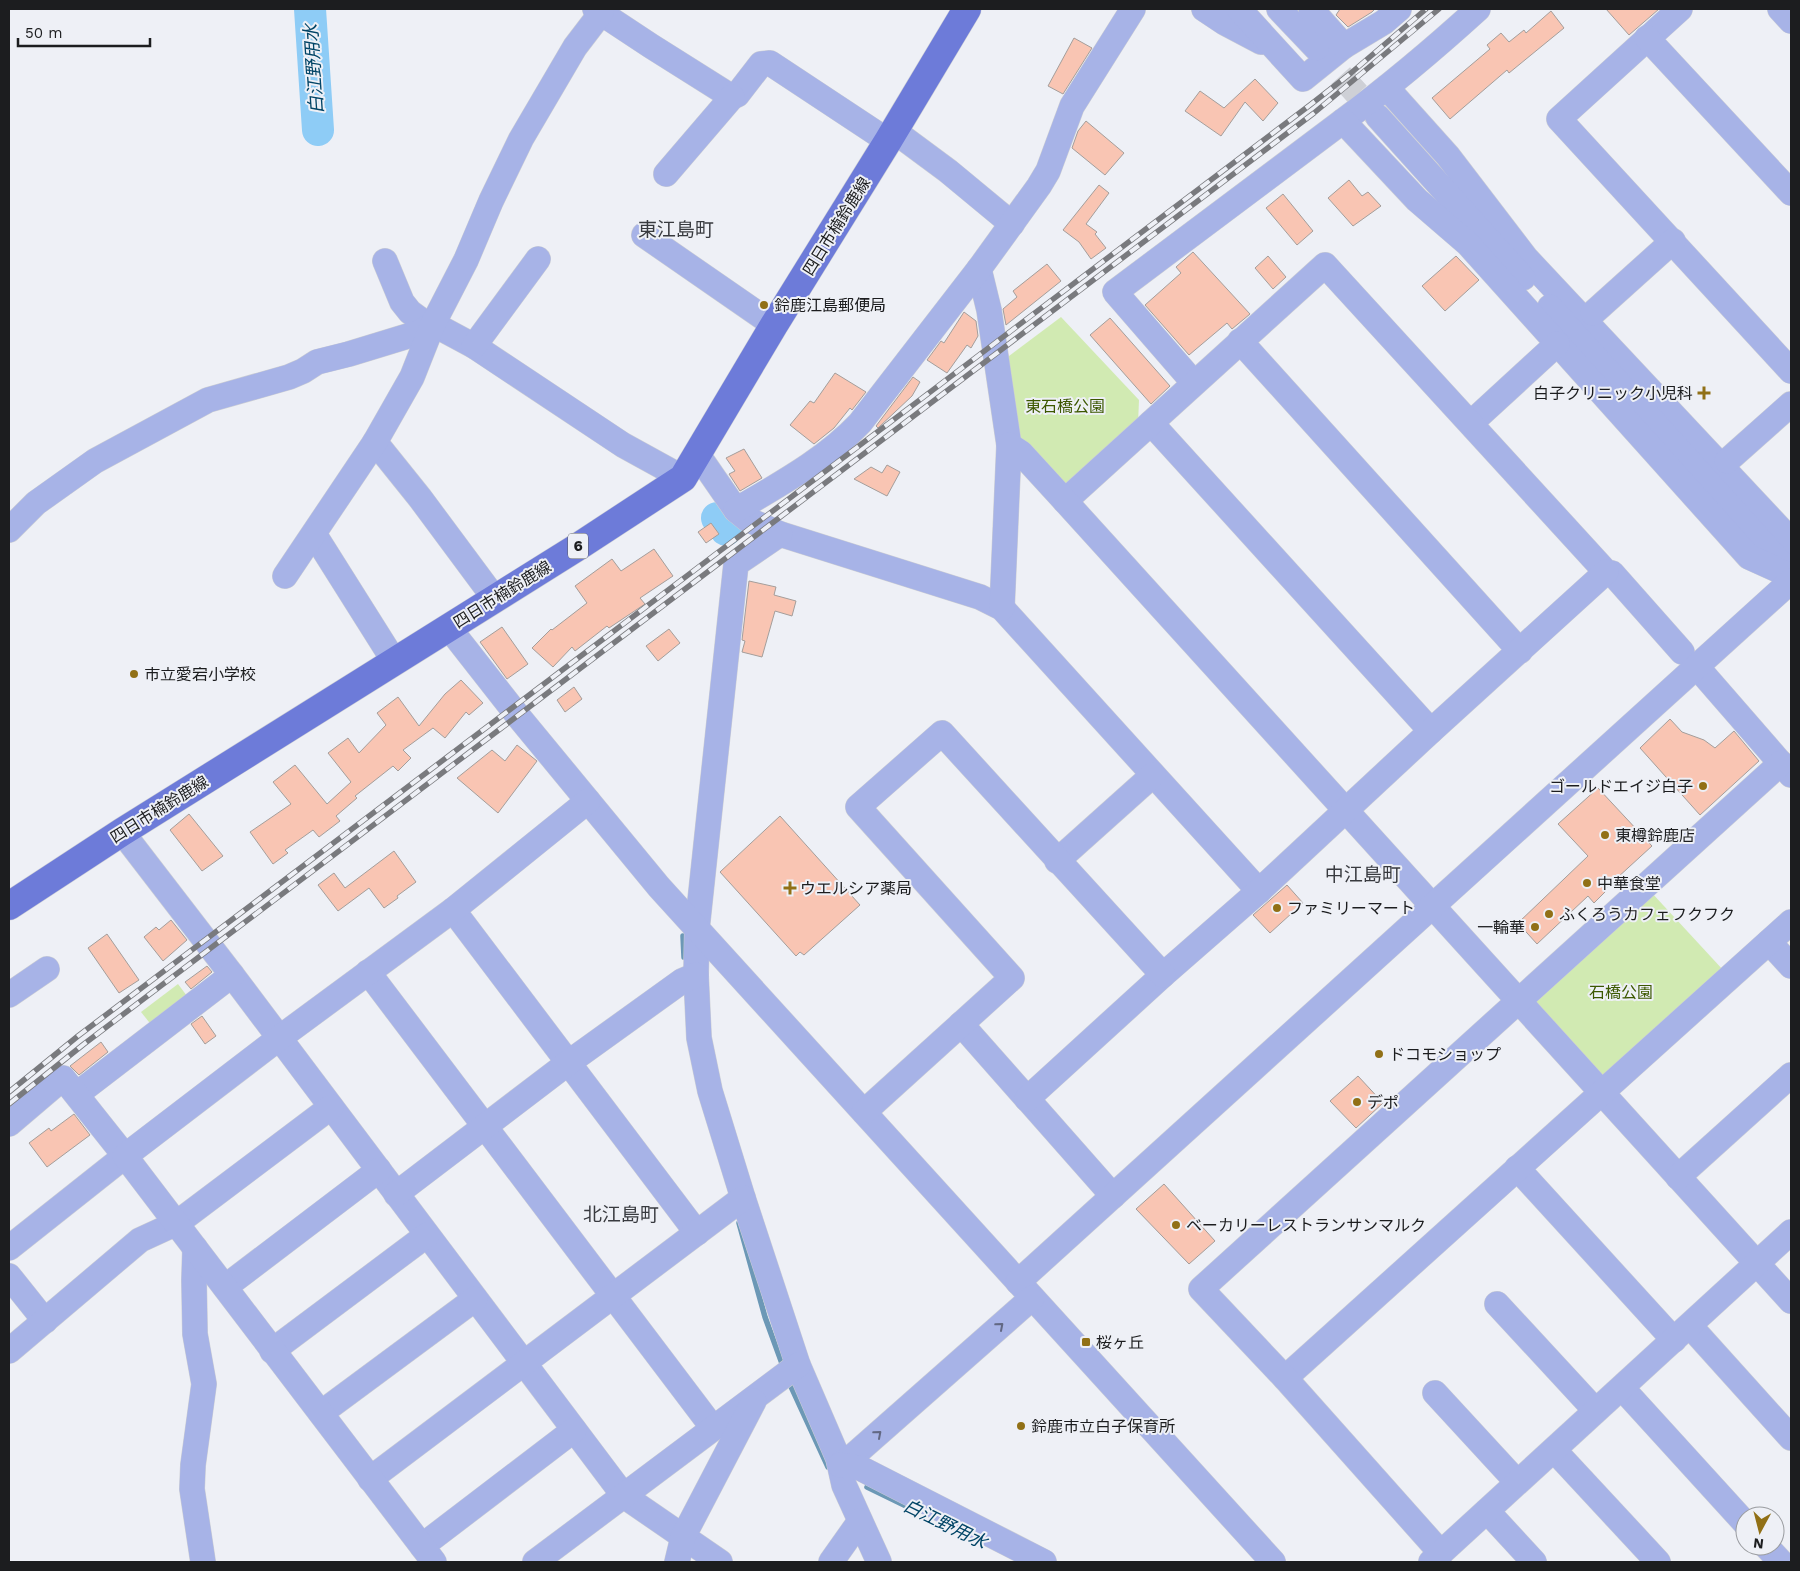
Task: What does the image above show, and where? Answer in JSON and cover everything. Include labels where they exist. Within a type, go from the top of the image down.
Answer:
[{"type":"main road","name":"四日市楠鈴鹿線","points":[[12,900],[449,628],[683,478],[967,9]]},
{"type":"street","points":[[736,510],[804,470],[848,436],[860,422],[979,269],[1039,186],[1048,171],[1072,106],[1133,9]]},
{"type":"street","points":[[1204,9],[1225,23],[1276,50]]},
{"type":"street","points":[[1239,9],[1303,79],[1344,46],[1384,22],[1399,9]]},
{"type":"street","points":[[1279,9],[1316,48]]},
{"type":"street","points":[[1311,9],[1344,46]]},
{"type":"street","points":[[1194,383],[1115,292],[1387,88],[1432,51],[1478,9]]},
{"type":"street","points":[[1680,9],[1559,119],[1791,371]]},
{"type":"street","points":[[1780,9],[1791,21]]},
{"type":"street","points":[[285,576],[375,442],[412,377],[433,324],[466,260],[491,200],[521,139],[575,47],[600,10],[651,46],[732,97]]},
{"type":"street","points":[[1647,38],[1791,193]]},
{"type":"street","points":[[666,174],[732,97],[737,95],[761,64],[770,63],[891,136],[954,177],[1012,224]]},
{"type":"street","points":[[1387,88],[1448,156],[1526,258],[1783,532],[1791,566]]},
{"type":"street","points":[[1378,117],[1791,575]]},
{"type":"street","points":[[1343,121],[1417,200],[1468,244],[1749,557],[1791,575]]},
{"type":"street","points":[[644,235],[774,325]]},
{"type":"street","points":[[1593,313],[1673,241]]},
{"type":"street","points":[[474,346],[538,259]]},
{"type":"street","points":[[386,261],[402,302],[410,312],[421,320],[433,324],[474,346],[623,445],[683,478]]},
{"type":"street","points":[[1065,501],[1325,265],[1471,422],[1606,572],[1612,573],[1786,769],[1520,1001],[1201,1289],[1285,1378],[1436,1557],[1791,1232]]},
{"type":"street","points":[[979,269],[986,291],[1009,445],[1002,608]]},
{"type":"street","points":[[9,530],[36,503],[96,462],[208,400],[289,377],[303,371],[316,362],[421,332],[433,324]]},
{"type":"street","points":[[1240,341],[1520,651]]},
{"type":"street","points":[[1471,422],[1557,344]]},
{"type":"street","points":[[1727,462],[1791,404]]},
{"type":"street","points":[[1151,423],[1431,731]]},
{"type":"street","points":[[375,442],[420,498],[495,599]]},
{"type":"street","points":[[1009,445],[1021,453],[1065,501],[1791,1301]]},
{"type":"street","points":[[698,455],[736,510],[747,519],[780,534],[980,597],[1002,608],[1259,891]]},
{"type":"street","points":[[314,534],[394,661]]},
{"type":"street","points":[[780,534],[736,564],[697,928],[689,978],[710,1091],[743,1198],[791,1371],[840,1464],[844,1485],[879,1562]]},
{"type":"street","points":[[1027,1099],[1163,975],[1259,891],[1606,572]]},
{"type":"street","points":[[840,1464],[861,1448],[1025,1290],[1114,1196],[1432,907],[1690,659],[1791,581]]},
{"type":"street","points":[[449,628],[518,716],[659,887],[1273,1562]]},
{"type":"street","points":[[864,1112],[1012,978],[858,807],[942,733],[1163,975]]},
{"type":"street","points":[[1057,861],[1153,775]]},
{"type":"street","points":[[9,1248],[278,1039],[453,910],[588,801]]},
{"type":"street","points":[[122,832],[232,975],[278,1039],[624,1496],[720,1562]]},
{"type":"street","points":[[453,910],[697,1234]]},
{"type":"street","points":[[1285,1378],[1791,922]]},
{"type":"street","points":[[1769,942],[1791,966]]},
{"type":"street","points":[[9,995],[47,969]]},
{"type":"street","points":[[368,972],[713,1428]]},
{"type":"street","points":[[77,1094],[232,975]]},
{"type":"street","points":[[396,1194],[568,1063],[689,978]]},
{"type":"street","points":[[961,1024],[1114,1196]]},
{"type":"street","points":[[1678,1177],[1791,1075]]},
{"type":"street","points":[[9,1124],[63,1078],[177,1223],[428,1554],[574,1430]]},
{"type":"street","points":[[9,1351],[140,1240],[177,1223],[331,1107]]},
{"type":"street","points":[[1517,1168],[1682,1333],[1791,1438]]},
{"type":"street","points":[[225,1287],[379,1170]]},
{"type":"street","points":[[370,1479],[743,1198]]},
{"type":"street","points":[[272,1350],[427,1234]]},
{"type":"street","points":[[196,1248],[194,1280],[195,1334],[204,1384],[193,1465],[192,1489],[203,1562]]},
{"type":"street","points":[[9,1276],[45,1321]]},
{"type":"street","points":[[321,1413],[475,1299]]},
{"type":"street","points":[[1497,1304],[1595,1410]]},
{"type":"street","points":[[535,1562],[791,1371]]},
{"type":"street","points":[[1622,1388],[1735,1511]]},
{"type":"street","points":[[1436,1394],[1517,1482]]},
{"type":"street","points":[[677,1562],[683,1537],[757,1397]]},
{"type":"street","points":[[1554,1450],[1658,1562]]},
{"type":"street","points":[[840,1464],[860,1468],[1044,1562]]},
{"type":"street","points":[[1487,1511],[1534,1562]]},
{"type":"street","points":[[831,1562],[860,1521]]},
{"type":"green space","name":"東石橋公園","points":[[1061,317],[1139,400],[1138,424],[1069,487],[1011,432],[1001,362]]},
{"type":"green space","name":"石橋公園","points":[[1651,892],[1724,971],[1606,1077],[1595,1074],[1532,1006]]},
{"type":"green space","points":[[178,984],[190,1000],[153,1027],[141,1012]]},
{"type":"building","points":[[1340,9],[1375,9],[1348,27],[1336,15]]},
{"type":"building","points":[[1606,9],[1659,9],[1629,35]]},
{"type":"building","points":[[1551,11],[1564,28],[1509,73],[1507,70],[1450,119],[1432,98],[1490,49],[1487,45],[1501,33],[1509,42],[1524,30],[1526,33]]},
{"type":"building","points":[[1074,38],[1092,48],[1063,94],[1048,86]]},
{"type":"building","points":[[1255,79],[1278,103],[1263,121],[1245,102],[1221,136],[1185,111],[1200,91],[1224,108]]},
{"type":"building","points":[[1086,121],[1124,153],[1105,175],[1072,148],[1078,131]]},
{"type":"building","points":[[1349,180],[1362,196],[1368,192],[1381,206],[1353,226],[1328,198]]},
{"type":"building","points":[[1099,185],[1109,193],[1086,224],[1097,232],[1095,234],[1106,248],[1091,259],[1079,242],[1063,230]]},
{"type":"building","points":[[1283,194],[1313,231],[1297,245],[1266,208]]},
{"type":"building","points":[[1193,252],[1250,314],[1232,329],[1227,323],[1189,355],[1145,305],[1181,273],[1176,267]]},
{"type":"building","points":[[1268,256],[1286,277],[1273,289],[1255,268]]},
{"type":"building","points":[[1456,256],[1479,280],[1445,311],[1422,286]]},
{"type":"building","points":[[1047,264],[1061,281],[1006,325],[1003,309],[1017,297],[1013,291]]},
{"type":"building","points":[[964,312],[976,321],[978,336],[971,348],[967,345],[947,373],[927,360],[941,341],[944,343]]},
{"type":"building","points":[[1110,318],[1170,386],[1151,404],[1090,335]]},
{"type":"building","points":[[835,373],[866,392],[834,428],[814,444],[790,425],[810,401],[814,403]]},
{"type":"building","points":[[913,377],[920,382],[912,396],[878,428],[876,426]]},
{"type":"building","points":[[744,449],[762,478],[740,491],[729,474],[735,471],[726,458]]},
{"type":"building","points":[[887,465],[900,472],[887,496],[854,479],[871,467],[882,473]]},
{"type":"building","points":[[711,523],[719,534],[706,543],[698,532]]},
{"type":"building","points":[[654,549],[673,576],[640,598],[645,604],[609,628],[607,626],[575,651],[572,647],[553,667],[532,648],[551,629],[587,603],[575,586],[612,559],[621,571]]},
{"type":"building","points":[[749,581],[776,587],[774,595],[796,601],[792,616],[775,611],[762,657],[742,652],[745,641],[742,640]]},
{"type":"building","points":[[502,627],[528,664],[507,679],[480,642]]},
{"type":"building","points":[[669,629],[680,643],[658,661],[646,646]]},
{"type":"building","points":[[461,680],[483,703],[469,715],[466,712],[445,738],[433,728],[403,750],[411,758],[398,771],[393,766],[355,796],[357,798],[336,816],[340,821],[319,837],[313,830],[285,850],[288,853],[273,864],[250,832],[291,804],[273,782],[295,765],[327,804],[351,782],[328,753],[348,738],[359,753],[386,725],[377,713],[398,697],[419,726],[445,694]]},
{"type":"building","points":[[574,687],[582,699],[565,712],[557,700]]},
{"type":"building","name":"ゴールドエイジ白子","points":[[1670,719],[1682,732],[1704,740],[1715,748],[1734,731],[1759,761],[1700,815],[1640,748]]},
{"type":"building","points":[[517,745],[537,761],[498,813],[457,778],[492,750],[505,761]]},
{"type":"building","points":[[1598,788],[1652,846],[1605,889],[1606,891],[1594,903],[1588,896],[1537,944],[1518,923],[1588,856],[1558,824]]},
{"type":"building","points":[[189,814],[223,856],[202,871],[170,830]]},
{"type":"building","name":"ウエルシア薬局","points":[[780,816],[860,905],[804,955],[800,952],[796,956],[720,872]]},
{"type":"building","points":[[394,851],[416,882],[384,908],[369,888],[338,911],[318,885],[334,873],[345,888]]},
{"type":"building","name":"ファミリーマート","points":[[1287,885],[1303,903],[1270,933],[1253,915]]},
{"type":"building","points":[[171,920],[187,940],[163,961],[144,937],[156,927],[159,930]]},
{"type":"building","points":[[107,934],[139,980],[119,993],[88,948]]},
{"type":"building","points":[[207,966],[212,972],[191,989],[185,982]]},
{"type":"building","points":[[202,1016],[216,1036],[205,1044],[191,1024]]},
{"type":"building","points":[[101,1042],[108,1052],[79,1075],[70,1066]]},
{"type":"building","name":"デポ","points":[[1358,1076],[1383,1103],[1356,1128],[1330,1101]]},
{"type":"building","points":[[74,1114],[90,1135],[47,1167],[29,1143],[49,1128],[51,1131]]},
{"type":"building","name":"ベーカリーレストランサンマルク","points":[[1164,1184],[1215,1241],[1189,1264],[1136,1209]]},
{"type":"waterway","name":"白江野用水","points":[[310,9],[318,130]]},
{"type":"waterway","points":[[717,518],[725,523],[726,530]]},
{"type":"waterway","points":[[683,936],[684,957]]},
{"type":"waterway","points":[[739,1223],[765,1317],[784,1369]]},
{"type":"waterway","points":[[788,1380],[828,1467]]},
{"type":"waterway","name":"白江野用水","points":[[867,1487],[906,1506]]},
{"type":"tunnel","points":[[1316,48],[1378,117]]},
{"type":"railway","points":[[9,1092],[78,1036],[1310,105],[1426,9]]},
{"type":"railway","points":[[9,1104],[84,1044],[1314,113],[1439,9]]},
{"type":"place","name":"鈴鹿江島郵便局","points":[[764,305]]},
{"type":"place","name":"白子クリニック小児科","points":[[1704,393]]},
{"type":"place","name":"市立愛宕小学校","points":[[134,674]]},
{"type":"place","name":"ゴールドエイジ白子","points":[[1703,786]]},
{"type":"place","name":"東樽鈴鹿店","points":[[1605,835]]},
{"type":"place","name":"中華食堂","points":[[1587,883]]},
{"type":"place","name":"ウエルシア薬局","points":[[790,888]]},
{"type":"place","name":"ファミリーマート","points":[[1277,908]]},
{"type":"place","name":"ふくろうカフェフクフク","points":[[1549,914]]},
{"type":"place","name":"一輪華","points":[[1535,927]]},
{"type":"place","name":"ドコモショップ","points":[[1379,1054]]},
{"type":"place","name":"デポ","points":[[1357,1102]]},
{"type":"place","name":"ベーカリーレストランサンマルク","points":[[1176,1225]]},
{"type":"place","name":"桜ヶ丘","points":[[1086,1342]]},
{"type":"place","name":"鈴鹿市立白子保育所","points":[[1021,1426]]},
{"type":"district","name":"東江島町","points":[[676,229]]},
{"type":"district","name":"中江島町","points":[[1363,874]]},
{"type":"district","name":"北江島町","points":[[621,1214]]}]
